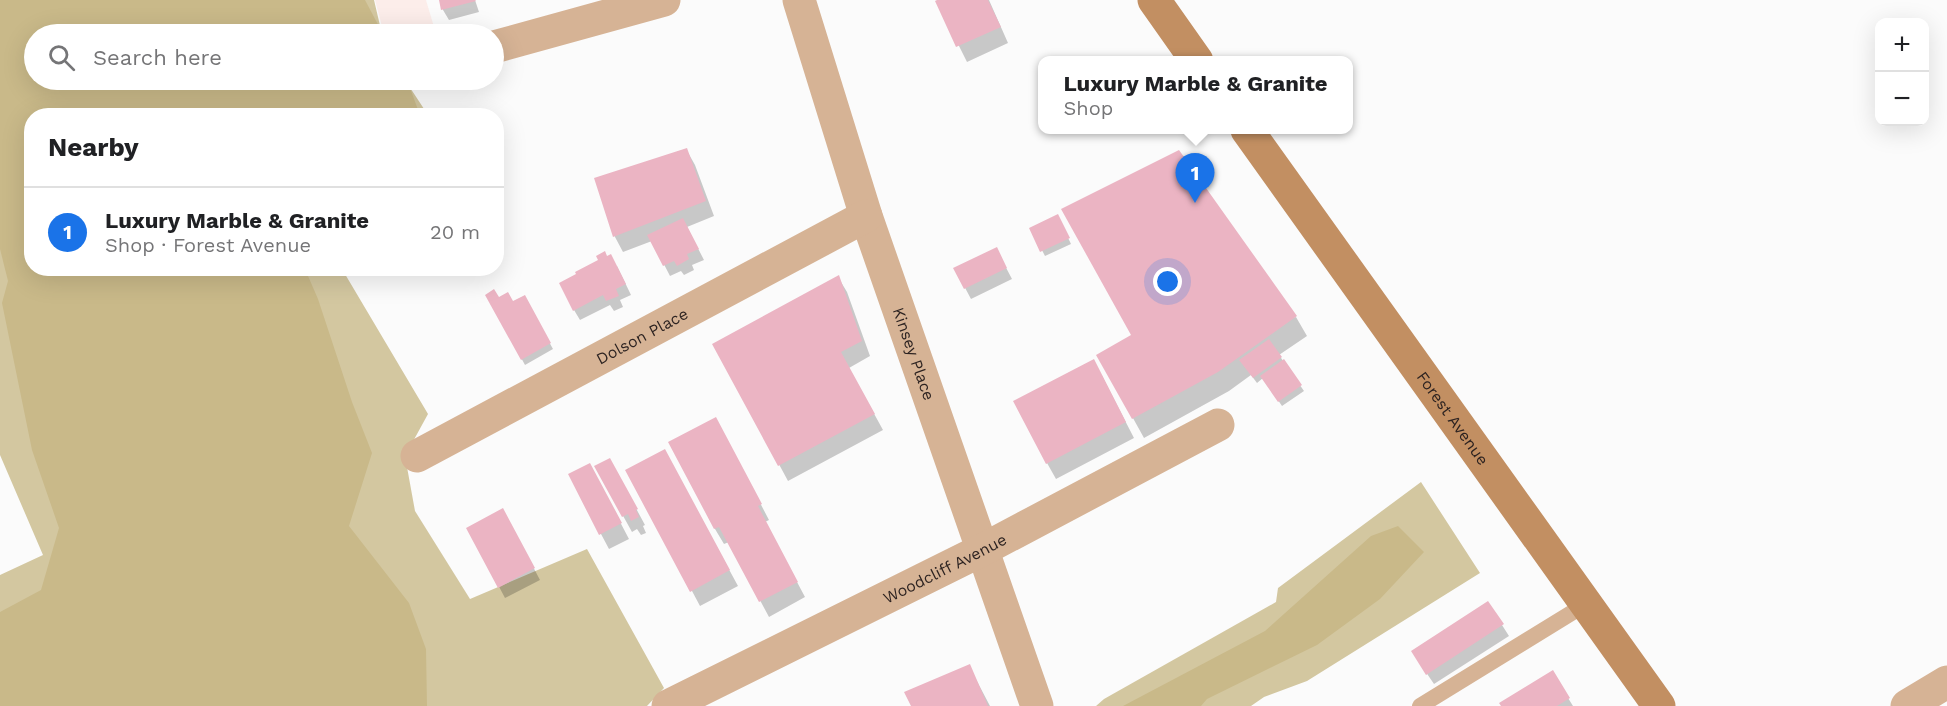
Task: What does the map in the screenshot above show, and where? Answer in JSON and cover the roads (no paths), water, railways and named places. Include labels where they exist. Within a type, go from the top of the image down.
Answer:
[{"type":"main road","points":[[1154,0],[1194,56]]},
{"type":"main road","name":"Forest Avenue","points":[[1250,134],[1659,706]]},
{"type":"street","points":[[504,44],[664,0]]},
{"type":"street","name":"Kinsey Place","points":[[799,0],[866,216],[1037,706]]},
{"type":"street","name":"Dolson Place","points":[[417,456],[866,216]]},
{"type":"street","name":"Woodcliff Avenue","points":[[668,706],[982,550],[1218,425]]},
{"type":"street","points":[[1907,706],[1947,682]]},
{"type":"lane","points":[[1420,706],[1586,604]]},
{"type":"place","name":"Luxury Marble & Granite","points":[[1195,203]]}]
